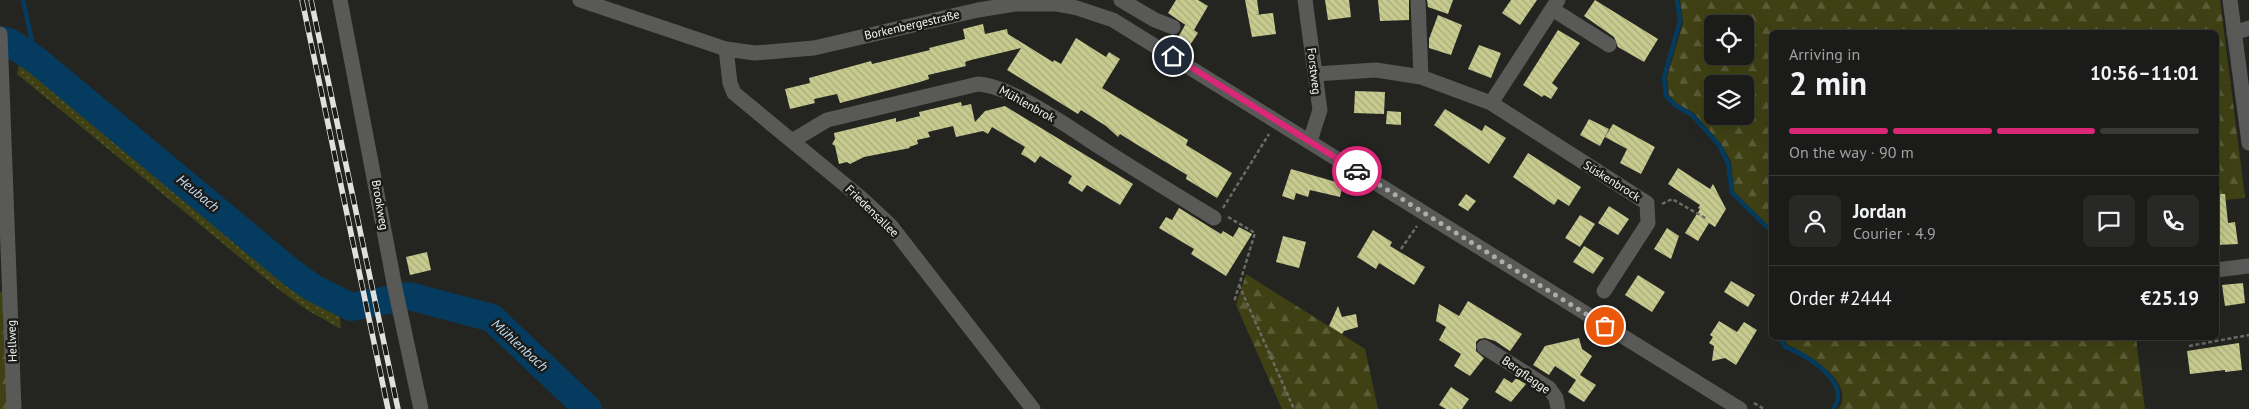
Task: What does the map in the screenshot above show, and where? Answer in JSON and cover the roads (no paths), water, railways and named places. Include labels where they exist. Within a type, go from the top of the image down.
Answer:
[{"type":"street","name":"Brookweg","points":[[340,0],[395,288],[421,409]]},
{"type":"street","name":"Borkenbergestraße","points":[[580,0],[726,49],[755,53],[814,48],[1015,2],[1056,2],[1077,8],[1127,27],[1740,409]]},
{"type":"street","points":[[1121,0],[1155,20],[1173,27]]},
{"type":"street","name":"Forstweg","points":[[1305,0],[1320,110],[1310,141]]},
{"type":"street","points":[[1418,0],[1421,77]]},
{"type":"street","points":[[2230,0],[2249,143]]},
{"type":"street","points":[[1492,103],[1555,5],[1608,46]]},
{"type":"street","points":[[2234,33],[2249,28]]},
{"type":"street","name":"Hellweg","points":[[0,34],[14,409]]},
{"type":"street","name":"Friedensallee","points":[[726,49],[730,84],[734,93],[862,198],[891,226],[1033,409]]},
{"type":"street","name":"Süskenbrock","points":[[1314,74],[1376,70],[1421,77],[1492,103],[1647,203],[1648,223],[1604,291]]},
{"type":"street","name":"Mühlenbrok","points":[[792,141],[827,120],[978,84],[992,85],[1003,89],[1221,215]]},
{"type":"street","points":[[2219,270],[2249,266]]},
{"type":"street","name":"Bergflagge","points":[[1484,347],[1549,388],[1556,398],[1558,409]]},
{"type":"waterway","points":[[23,0],[36,60]]},
{"type":"waterway","points":[[1677,0],[1680,21],[1664,77],[1666,96],[1675,105],[1692,115],[1719,145],[1728,163],[1732,193],[1769,229]]},
{"type":"waterway","name":"Heubach","points":[[0,40],[9,42],[36,60],[292,273],[313,288],[351,307],[409,296],[492,318],[588,409]]},
{"type":"waterway","points":[[1781,340],[1785,347],[1815,363],[1832,380],[1837,389],[1838,399],[1833,409]]},
{"type":"railway","points":[[302,0],[388,409]]},
{"type":"railway","points":[[311,0],[398,409]]},
{"type":"water label","name":"Mühlenbach","points":[[520,345]]}]
